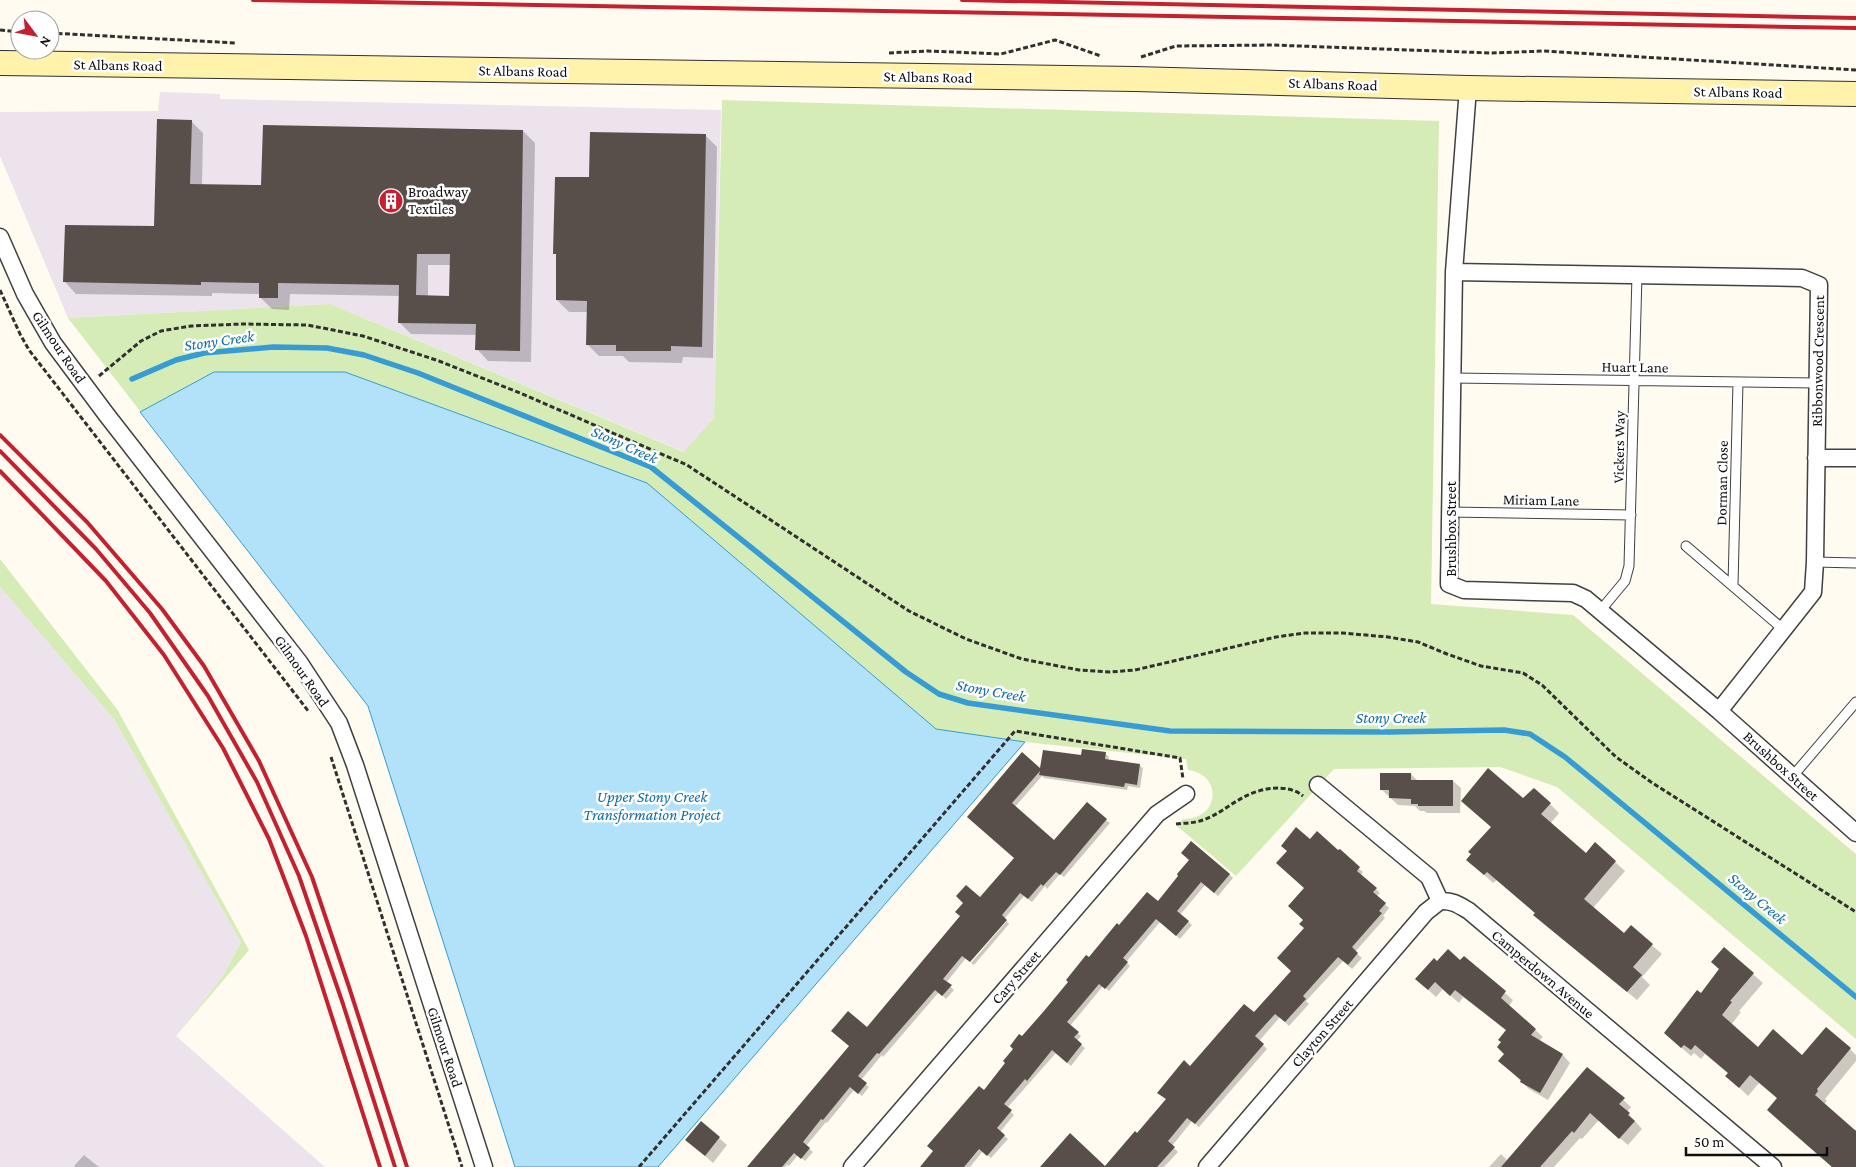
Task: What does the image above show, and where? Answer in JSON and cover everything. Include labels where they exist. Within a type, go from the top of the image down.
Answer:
[{"type":"main road","name":"St Albans Road","points":[[0,63],[1135,79],[1468,88],[1856,94]]},
{"type":"street","name":"Brushbox Street","points":[[1468,88],[1454,272],[1449,584],[1464,590],[1573,593],[1586,599],[1719,711],[1792,777],[1849,823],[1856,833]]},
{"type":"street","name":"Gilmour Road","points":[[0,237],[37,316],[61,353],[298,662],[339,723],[355,764],[484,1167]]},
{"type":"street","name":"Ribbonwood Crescent","points":[[1454,272],[1802,278],[1819,285],[1813,592],[1719,711]]},
{"type":"street","points":[[1816,458],[1856,458]]},
{"type":"street","points":[[1318,785],[1429,877],[1440,901]]},
{"type":"street","name":"Cary Street","points":[[852,1167],[1157,814],[1186,794]]},
{"type":"street","name":"Camperdown Avenue","points":[[1440,901],[1456,903],[1469,911],[1768,1166]]},
{"type":"street","name":"Clayton Street","points":[[1209,1166],[1426,912],[1440,901]]},
{"type":"lane","name":"Vickers Way","points":[[1600,611],[1625,581],[1629,566],[1637,275]]},
{"type":"lane","name":"Huart Lane","points":[[1453,378],[1817,383]]},
{"type":"lane","name":"Dorman Close","points":[[1733,585],[1738,382]]},
{"type":"lane","name":"Miriam Lane","points":[[1450,512],[1631,516]]},
{"type":"lane","points":[[1686,546],[1784,630]]},
{"type":"lane","points":[[1815,562],[1856,563]]},
{"type":"lane","points":[[1792,777],[1856,702]]},
{"type":"path","points":[[60,34],[241,44]]},
{"type":"path","points":[[884,53],[928,51],[1001,54],[1055,40],[1102,57]]},
{"type":"path","points":[[1137,58],[1176,46],[1272,45],[1492,53],[1544,51],[1856,70]]},
{"type":"path","points":[[0,290],[29,350],[314,718]]},
{"type":"path","points":[[69,400],[141,341],[161,331],[191,326],[242,324],[307,325],[363,336],[439,361],[520,393],[687,465],[909,610],[966,639],[1022,659],[1079,670],[1110,672],[1135,670],[1276,637],[1305,633],[1378,636],[1418,642],[1481,666],[1523,673],[1542,685],[1616,757],[1644,777],[1856,912]]},
{"type":"path","points":[[639,1167],[1015,731],[1180,758],[1186,794]]},
{"type":"path","points":[[330,752],[462,1167]]},
{"type":"path","points":[[1176,824],[1204,820],[1246,796],[1265,790],[1284,788],[1300,792],[1305,797]]},
{"type":"shaded area","points":[[160,92],[220,94],[220,99],[721,110],[714,418],[685,452],[330,304],[68,318],[0,156],[0,112],[158,111]]},
{"type":"shaded area","points":[[0,587],[114,719],[241,942],[223,976],[176,1036],[325,1167],[0,1167]]},
{"type":"green space","points":[[722,100],[1439,121],[1431,604],[1573,615],[1856,854],[1856,1039],[1557,787],[1500,767],[1334,769],[1236,876],[1177,826],[1183,819],[1195,817],[1204,812],[1210,805],[1212,797],[1212,788],[1207,780],[1200,774],[1188,770],[1186,759],[1025,742],[658,1167],[515,1167],[368,706],[68,318],[330,304],[684,452],[714,418]]},
{"type":"green space","points":[[0,559],[117,709],[249,950],[176,1036],[223,976],[241,942],[114,719],[0,587]]},
{"type":"water","name":"Upper Stony Creek Transformation Project","points":[[214,372],[345,372],[647,483],[936,729],[1025,742],[658,1167],[515,1167],[368,706],[140,412]]},
{"type":"building","name":"Broadway Textiles","points":[[157,119],[192,120],[190,184],[261,185],[263,125],[523,130],[520,351],[475,350],[476,324],[398,323],[399,285],[278,283],[278,298],[259,298],[259,283],[201,282],[201,285],[63,282],[65,225],[154,226]],"holes":[[[417,254],[450,254],[449,296],[416,295]]]},
{"type":"building","points":[[590,132],[706,134],[702,347],[671,346],[671,351],[616,351],[616,345],[586,345],[587,301],[556,300],[556,254],[553,254],[555,177],[589,177]]},
{"type":"building","points":[[1082,749],[1106,752],[1105,759],[1140,764],[1137,785],[1125,783],[1124,787],[1039,775],[1040,771],[1012,803],[1054,840],[1087,802],[1107,819],[1060,875],[1056,872],[1043,886],[1041,884],[1028,899],[1020,893],[1002,915],[1007,920],[970,962],[962,956],[943,979],[952,985],[942,996],[935,990],[879,1054],[877,1053],[858,1076],[867,1083],[858,1094],[850,1087],[823,1120],[821,1119],[803,1142],[810,1148],[801,1159],[794,1153],[782,1167],[747,1167],[849,1046],[831,1031],[848,1011],[867,1027],[960,916],[955,912],[963,903],[956,896],[966,885],[980,897],[1014,858],[967,817],[1022,752],[1040,768],[1043,750],[1081,755]]},
{"type":"building","points":[[1488,768],[1523,798],[1534,788],[1551,803],[1541,814],[1586,853],[1595,842],[1616,861],[1584,899],[1624,933],[1631,925],[1653,944],[1633,967],[1642,975],[1627,992],[1533,915],[1535,913],[1487,872],[1484,875],[1466,860],[1471,854],[1468,852],[1491,827],[1461,801]]},
{"type":"building","points":[[1380,773],[1411,773],[1411,780],[1453,780],[1453,806],[1418,806],[1418,804],[1411,804],[1411,799],[1389,798],[1389,790],[1380,790]]},
{"type":"building","points":[[1296,827],[1310,839],[1317,831],[1338,850],[1340,849],[1360,867],[1357,871],[1377,888],[1373,892],[1386,903],[1379,911],[1382,913],[1352,947],[1358,953],[1348,965],[1338,957],[1303,996],[1306,999],[1285,1022],[1275,1014],[1255,1036],[1264,1044],[1195,1124],[1187,1118],[1168,1141],[1175,1147],[1157,1167],[1040,1167],[1070,1133],[1105,1166],[1166,1099],[1157,1093],[1184,1060],[1190,1066],[1244,1004],[1254,1012],[1291,971],[1277,958],[1304,928],[1299,924],[1303,920],[1288,906],[1304,888],[1276,863],[1287,851],[1281,846]]},
{"type":"building","points":[[1191,841],[1230,874],[1214,893],[1201,882],[1177,911],[1189,921],[1176,936],[1156,919],[1123,958],[1128,962],[1105,989],[1099,984],[1067,1022],[1079,1032],[1074,1037],[1082,1044],[1067,1063],[1052,1050],[1027,1081],[1025,1079],[1004,1104],[1012,1110],[997,1128],[1005,1135],[987,1156],[979,1149],[964,1167],[920,1167],[933,1151],[927,1146],[979,1086],[984,1090],[1005,1063],[1003,1061],[1013,1049],[1010,1046],[1019,1034],[1022,1036],[1044,1011],[1068,982],[1066,980],[1086,955],[1089,957],[1117,923],[1119,925],[1147,892],[1158,901],[1189,860],[1181,853]]},
{"type":"building","points":[[1724,947],[1754,973],[1730,1001],[1732,1002],[1722,1015],[1758,1047],[1773,1029],[1802,1055],[1826,1027],[1851,1048],[1817,1089],[1818,1091],[1815,1095],[1856,1131],[1856,1167],[1832,1167],[1767,1110],[1777,1098],[1750,1075],[1739,1088],[1725,1076],[1728,1073],[1695,1045],[1691,1050],[1684,1045],[1681,1048],[1664,1033],[1697,990],[1701,993],[1719,969],[1711,962]]},
{"type":"building","points":[[1448,949],[1460,960],[1464,956],[1506,991],[1501,998],[1536,1029],[1531,1035],[1563,1054],[1540,1093],[1520,1082],[1521,1080],[1498,1061],[1504,1054],[1497,1047],[1501,1042],[1498,1040],[1506,1030],[1455,990],[1450,996],[1435,982],[1428,990],[1415,979],[1434,958],[1437,961]]},
{"type":"building","points":[[1587,1067],[1625,1098],[1619,1104],[1630,1113],[1628,1115],[1635,1121],[1619,1139],[1590,1113],[1574,1133],[1572,1131],[1540,1167],[1501,1167]]},
{"type":"building","points":[[701,1121],[720,1137],[705,1156],[685,1140]]},
{"type":"waterway","name":"Stony Creek","points":[[132,379],[176,360],[204,353],[273,347],[327,348],[364,355],[418,373],[651,467],[906,672],[939,694],[968,703],[1170,731],[1389,732],[1504,730],[1530,734],[1565,757],[1856,997]]},
{"type":"railway","points":[[253,0],[1856,28]]},
{"type":"railway","points":[[962,0],[1856,18]]},
{"type":"railway","points":[[0,435],[87,522],[162,609],[204,666],[259,761],[312,877],[407,1167]]},
{"type":"railway","points":[[0,451],[96,549],[150,613],[208,696],[257,782],[299,876],[343,1004],[395,1167]]},
{"type":"railway","points":[[0,471],[106,581],[164,655],[223,748],[269,839],[306,936],[380,1167]]},
{"type":"place","name":"Broadway Textiles","points":[[391,201]]}]
